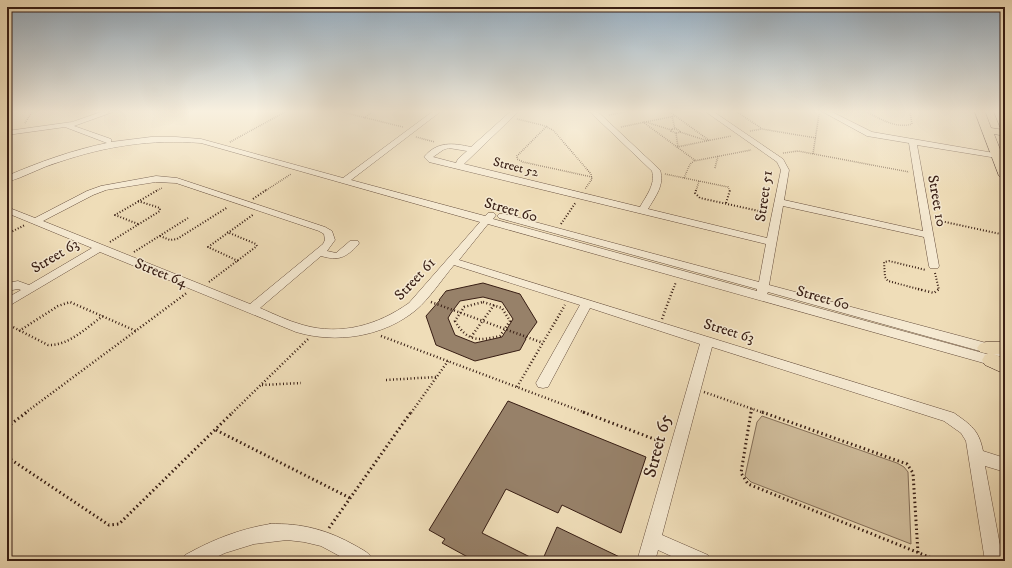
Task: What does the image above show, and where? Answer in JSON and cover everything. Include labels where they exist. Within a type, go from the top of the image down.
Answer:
[{"type":"main road","points":[[990,139],[1005,176]]},
{"type":"main road","points":[[998,358],[1005,348]]},
{"type":"street","points":[[104,139],[108,140]]},
{"type":"street","name":"Street 60","points":[[7,173],[63,152],[108,140],[120,139]]},
{"type":"street","name":"Street 60","points":[[7,179],[46,162],[80,151],[117,143],[153,139]]},
{"type":"street","name":"Street 60","points":[[171,139],[208,142],[301,168],[344,176]]},
{"type":"street","name":"Street 60","points":[[215,139],[490,216],[679,273],[762,291]]},
{"type":"street","points":[[344,176],[396,139]]},
{"type":"street","name":"Street 52","points":[[486,139],[460,162],[462,166],[772,242]]},
{"type":"street","points":[[623,139],[654,166],[658,172],[658,183],[642,211]]},
{"type":"street","name":"Street 51","points":[[748,139],[773,155],[782,164],[785,170],[762,291]]},
{"type":"street","points":[[899,139],[997,156]]},
{"type":"street","name":"Street 10","points":[[913,141],[935,269]]},
{"type":"street","points":[[466,168],[429,159],[428,157],[440,147],[448,145],[473,150]]},
{"type":"street","points":[[34,221],[90,193],[104,188],[119,184],[156,179],[175,180],[326,231],[330,236],[327,246],[251,309]]},
{"type":"street","points":[[780,202],[929,235]]},
{"type":"street","name":"Street 64","points":[[7,210],[300,329],[315,333]]},
{"type":"street","name":"Street 60","points":[[490,216],[556,231],[998,358]]},
{"type":"street","name":"Street 61","points":[[315,333],[335,334],[366,330],[384,324],[400,316],[414,306],[490,216]]},
{"type":"street","points":[[319,252],[332,257],[338,256],[354,243]]},
{"type":"street","name":"Street 63","points":[[7,303],[99,248]]},
{"type":"street","name":"Street 63","points":[[452,261],[949,417],[961,425],[970,434],[973,439],[976,456]]},
{"type":"street","points":[[7,287],[18,285],[30,289]]},
{"type":"street","points":[[543,383],[587,303]]},
{"type":"street","name":"Street 65","points":[[646,561],[707,341]]},
{"type":"street","points":[[994,561],[976,456],[1005,465]]},
{"type":"street","points":[[191,561],[225,544],[263,534],[294,533],[322,538],[365,561]]},
{"type":"street","points":[[652,539],[702,561]]},
{"type":"path","points":[[230,142],[236,139]]},
{"type":"path","points":[[429,139],[448,145]]},
{"type":"path","points":[[534,139],[517,156],[517,159],[523,162],[592,178]]},
{"type":"path","points":[[561,139],[591,174],[592,178]]},
{"type":"path","points":[[666,139],[696,161]]},
{"type":"path","points":[[677,139],[678,147]]},
{"type":"path","points":[[701,139],[709,141]]},
{"type":"path","points":[[706,139],[709,141]]},
{"type":"path","points":[[678,147],[720,139]]},
{"type":"path","points":[[813,154],[816,139]]},
{"type":"path","points":[[684,178],[690,164],[696,161],[762,148]]},
{"type":"path","points":[[773,155],[796,151],[918,174]]},
{"type":"path","points":[[714,168],[718,156]]},
{"type":"path","points":[[160,236],[170,240],[177,239],[301,168]]},
{"type":"path","points":[[658,172],[729,188],[730,190],[726,204]]},
{"type":"path","points":[[556,231],[592,178]]},
{"type":"path","points":[[139,225],[115,215],[175,180]]},
{"type":"path","points":[[699,181],[695,193],[697,196],[777,215]]},
{"type":"path","points":[[99,248],[159,213],[160,210],[138,201]]},
{"type":"path","points":[[238,261],[209,248],[209,245],[261,209]]},
{"type":"path","points":[[124,258],[188,218]]},
{"type":"path","points":[[926,218],[1005,235]]},
{"type":"path","points":[[7,234],[34,221]]},
{"type":"path","points":[[7,427],[136,331],[256,248],[257,245],[227,232]]},
{"type":"path","points":[[889,261],[935,269],[939,290],[934,293],[888,281],[885,277],[884,262],[889,261]]},
{"type":"path","points":[[660,326],[679,273]]},
{"type":"path","points":[[420,298],[543,343]]},
{"type":"path","points":[[517,387],[569,298]]},
{"type":"path","points":[[19,330],[58,306],[66,302],[73,302],[136,331]]},
{"type":"path","points":[[481,302],[502,308],[510,320],[498,337],[479,340],[462,334],[455,322],[460,313],[464,307],[481,302]]},
{"type":"path","points":[[471,337],[494,305]]},
{"type":"path","points":[[7,324],[48,345],[56,346],[103,316]]},
{"type":"path","points":[[366,330],[677,448]]},
{"type":"path","points":[[7,457],[109,525],[116,525],[126,519],[315,333]]},
{"type":"path","points":[[322,538],[448,361]]},
{"type":"path","points":[[386,380],[436,377]]},
{"type":"path","points":[[262,385],[301,383]]},
{"type":"path","points":[[694,388],[907,464],[913,473],[918,553]]},
{"type":"path","points":[[752,408],[741,473],[748,484],[939,561]]},
{"type":"path","points":[[216,430],[350,498]]},
{"type":"shaded area","points":[[762,416],[897,463],[904,467],[908,472],[911,544],[751,482],[745,476],[757,422]]},
{"type":"building","points":[[483,283],[520,294],[537,322],[525,339],[520,350],[475,361],[436,345],[426,316],[446,291]],"holes":[[[483,297],[502,302],[513,319],[502,337],[475,343],[455,335],[448,318],[460,301]]]},
{"type":"building","points":[[508,401],[646,457],[621,533],[562,505],[558,513],[506,489],[482,533],[538,561],[475,561],[442,543],[445,539],[429,530]]},
{"type":"building","points":[[557,527],[628,561],[542,561]]}]
